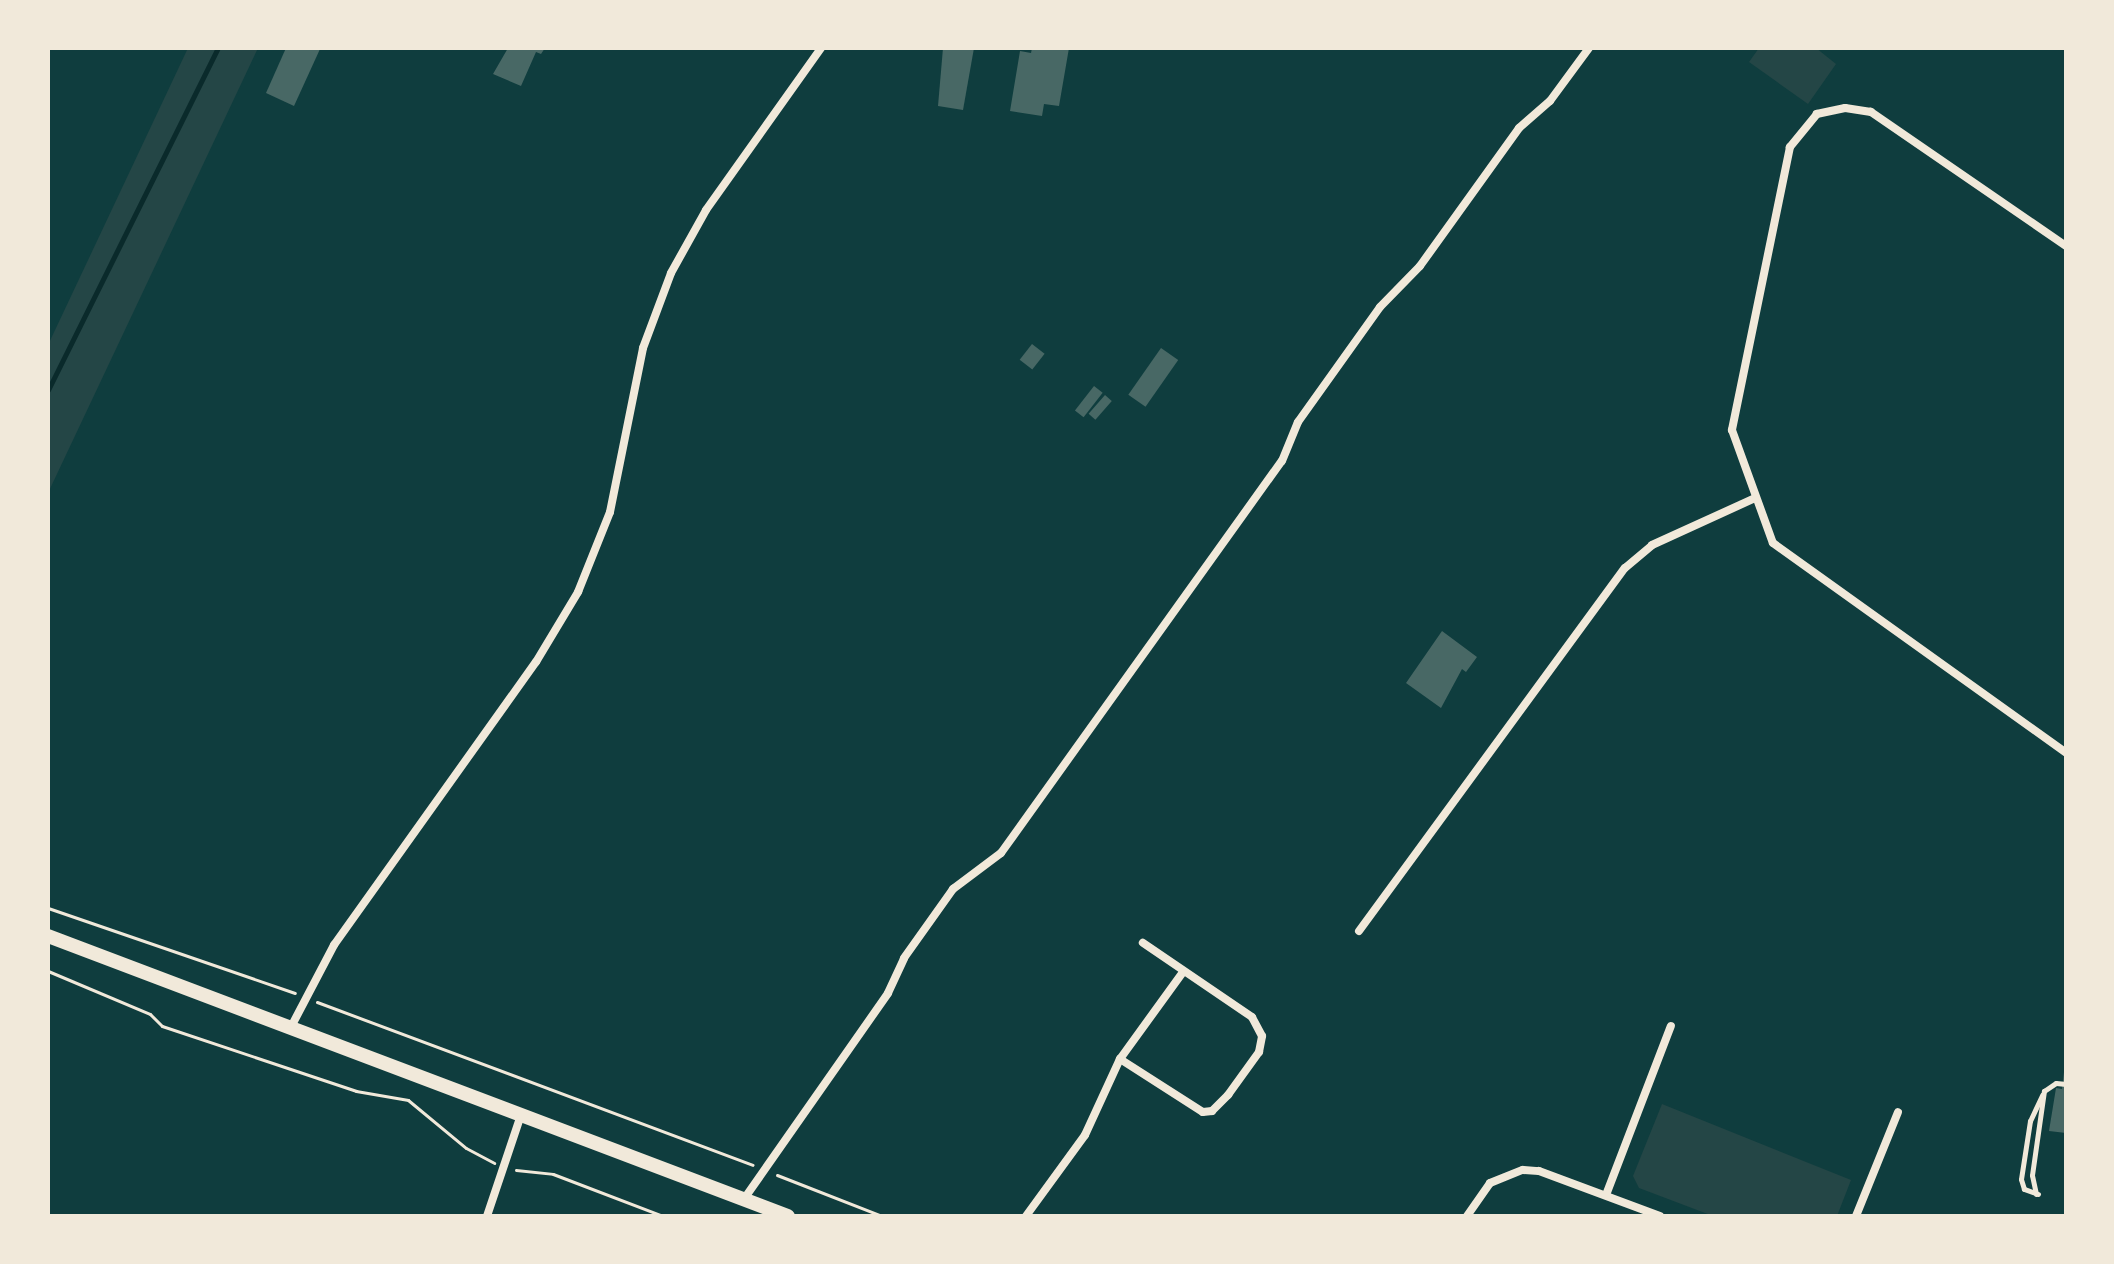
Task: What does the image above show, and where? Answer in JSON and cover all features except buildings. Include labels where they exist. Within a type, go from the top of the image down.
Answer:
[{"type":"main road","points":[[48,936],[788,1216]]},
{"type":"street","points":[[291,1027],[303,997],[334,945],[536,662],[578,592],[610,512],[643,348],[671,273],[706,210],[821,48]]},
{"type":"street","points":[[744,1199],[888,993],[904,958],[953,889],[1001,853],[1282,461],[1298,422],[1380,307],[1420,266],[1519,128],[1550,101],[1589,48]]},
{"type":"street","points":[[2066,246],[1871,112],[1845,108],[1817,114],[1790,147],[1732,430],[1773,543],[2066,753]]},
{"type":"street","points":[[1359,931],[1625,568],[1652,545],[1755,498]]},
{"type":"street","points":[[1120,1059],[1203,1112],[1220,1104],[1259,1052],[1262,1029],[1143,943]]},
{"type":"street","points":[[1026,1216],[1085,1135],[1120,1059],[1183,972]]},
{"type":"street","points":[[1606,1195],[1671,1026]]},
{"type":"street","points":[[1856,1216],[1898,1112]]},
{"type":"street","points":[[487,1216],[521,1115]]},
{"type":"street","points":[[1467,1216],[1490,1183],[1523,1170],[1606,1195],[1660,1216]]},
{"type":"lane","points":[[2044,1091],[2032,1175],[2038,1194],[2024,1189],[2021,1179],[2030,1121],[2044,1091],[2056,1083],[2066,1084]]},
{"type":"path","points":[[48,908],[303,997],[882,1216]]},
{"type":"path","points":[[48,971],[150,1014],[162,1026],[356,1091],[408,1100],[466,1148],[501,1167],[553,1174],[663,1216]]},
{"type":"shaded area","points":[[188,48],[258,48],[48,493],[48,345]]},
{"type":"shaded area","points":[[1759,48],[1816,48],[1836,64],[1808,104],[1749,62]]},
{"type":"shaded area","points":[[1662,1104],[1851,1180],[1837,1216],[1713,1216],[1639,1188],[1633,1176]]},
{"type":"waterway","points":[[48,390],[218,48]]}]
